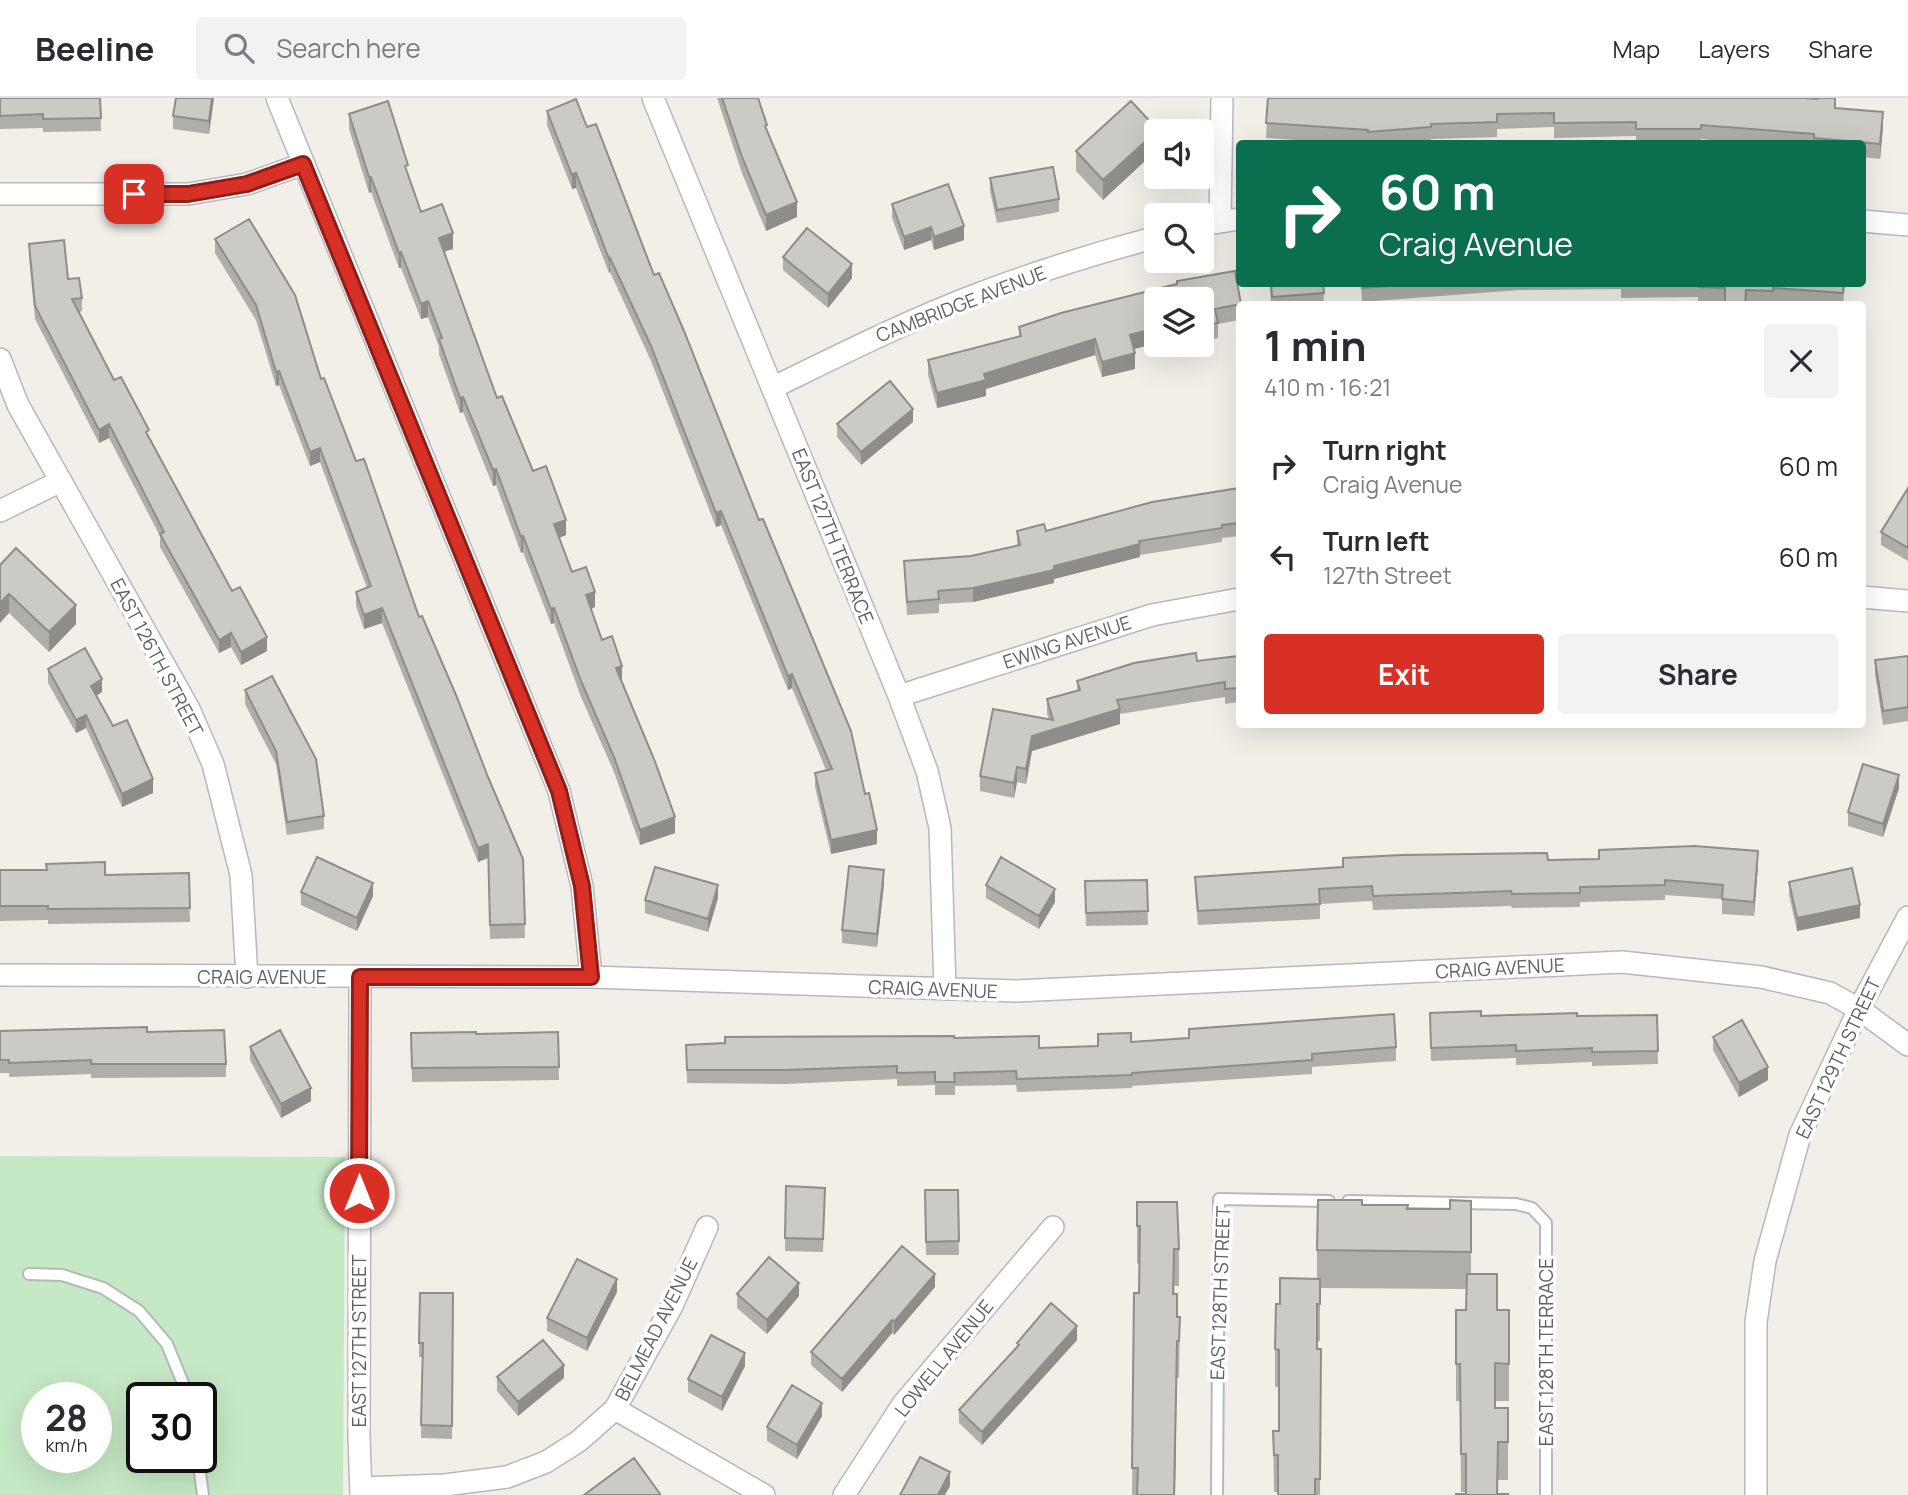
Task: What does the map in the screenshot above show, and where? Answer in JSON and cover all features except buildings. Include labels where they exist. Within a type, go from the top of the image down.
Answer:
[{"type":"street","points":[[277,98],[559,791],[582,886],[591,977]]},
{"type":"street","name":"EAST 127TH TERRACE","points":[[653,98],[899,696],[927,771],[940,828],[945,989]]},
{"type":"street","points":[[1220,221],[1222,98]]},
{"type":"street","points":[[0,194],[188,194],[247,184],[303,164]]},
{"type":"street","points":[[1866,221],[1908,225]]},
{"type":"street","name":"CAMBRIDGE AVENUE","points":[[772,388],[861,344],[978,294],[1097,253],[1144,240]]},
{"type":"street","name":"EAST 126TH STREET","points":[[0,359],[18,405],[189,709],[213,764],[241,875],[247,977]]},
{"type":"street","points":[[0,511],[61,481]]},
{"type":"street","points":[[1866,597],[1908,601]]},
{"type":"street","name":"EWING AVENUE","points":[[899,696],[1152,615],[1236,600]]},
{"type":"street","name":"EAST 129TH STREET","points":[[1756,1495],[1756,1322],[1765,1261],[1800,1135],[1859,1009],[1908,917]]},
{"type":"street","name":"CRAIG AVENUE","points":[[0,975],[591,977],[1016,992],[1622,962],[1761,977],[1830,993],[1859,1009],[1908,1045]]},
{"type":"street","name":"EAST 127TH STREET","points":[[360,977],[361,1492]]},
{"type":"street","name":"BELMEAD AVENUE","points":[[361,1492],[508,1477],[546,1462],[579,1441],[615,1409],[672,1306],[707,1227]]},
{"type":"street","name":"LOWELL AVENUE","points":[[844,1495],[903,1404],[1053,1227]]},
{"type":"street","points":[[615,1409],[764,1495]]},
{"type":"lane","name":"EAST 128TH STREET","points":[[1217,1495],[1219,1199],[1516,1205],[1532,1208],[1537,1214]]},
{"type":"lane","name":"EAST 128TH TERRACE","points":[[1537,1214],[1546,1223],[1546,1495]]},
{"type":"lane","points":[[29,1274],[62,1275],[103,1288],[139,1311],[167,1344],[182,1382]]},
{"type":"lane","points":[[200,1473],[203,1495]]},
{"type":"green space","points":[[0,1156],[345,1157],[343,1495],[0,1495]]},
{"type":"route","points":[[134,194],[188,194],[247,184],[303,164],[559,791],[582,886],[591,977],[360,977],[359,1193]]}]
